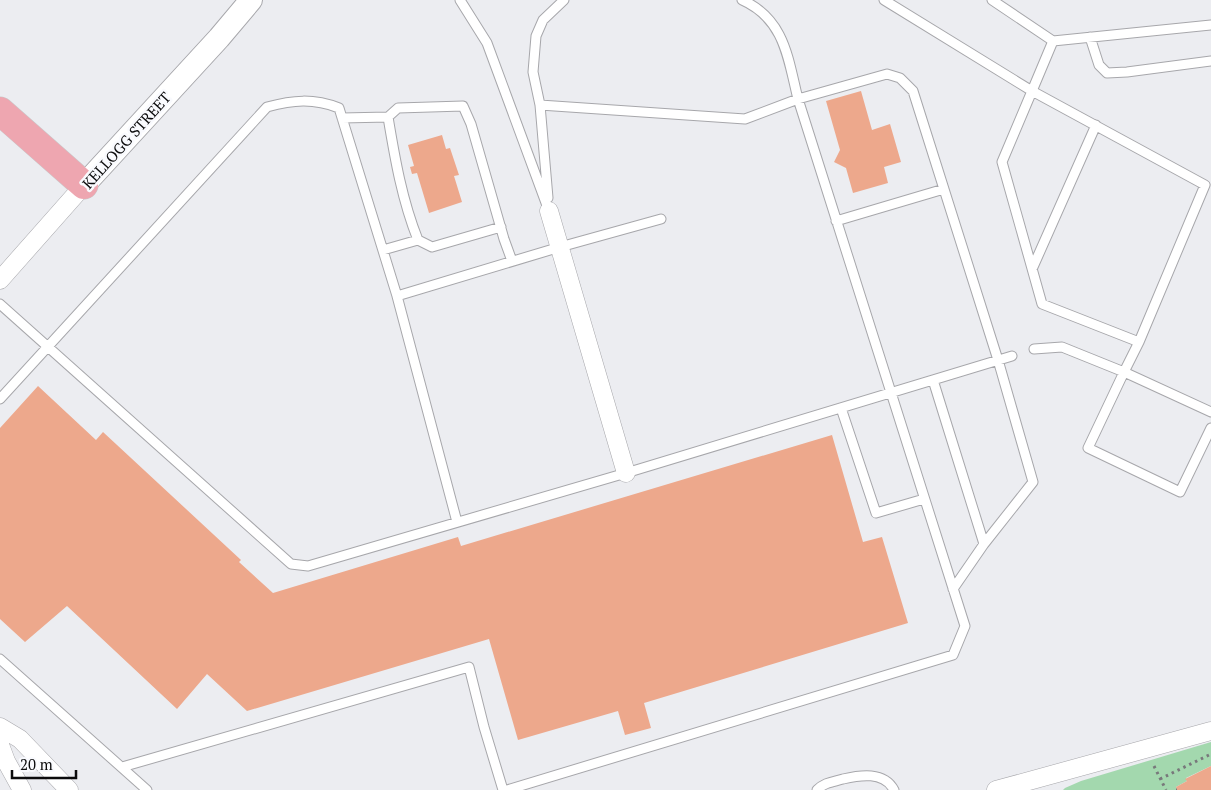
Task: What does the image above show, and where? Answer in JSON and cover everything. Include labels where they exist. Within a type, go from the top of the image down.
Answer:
[{"type":"highway","points":[[0,111],[84,186]]},
{"type":"street","points":[[219,38],[238,0]]},
{"type":"street","name":"KELLOGG STREET","points":[[0,280],[219,38],[251,0]]},
{"type":"street","points":[[549,211],[626,473]]},
{"type":"street","points":[[0,727],[20,739],[69,790]]},
{"type":"street","points":[[996,790],[1031,786],[1211,731]]},
{"type":"street","points":[[0,745],[22,790]]},
{"type":"lane","points":[[460,0],[487,44],[549,211]]},
{"type":"lane","points":[[549,211],[540,105],[533,72],[536,36],[544,20],[564,0]]},
{"type":"lane","points":[[122,767],[469,667],[484,727],[505,790],[953,655],[964,626],[798,99],[783,41],[777,28],[767,16],[742,0]]},
{"type":"lane","points":[[884,0],[1032,91],[1208,186],[1139,342],[1088,448],[1180,492],[1211,428]]},
{"type":"lane","points":[[992,0],[1053,40],[1211,25]]},
{"type":"lane","points":[[1090,37],[1099,65],[1107,73],[1211,61]]},
{"type":"lane","points":[[1053,40],[1002,162],[1042,304],[1139,342]]},
{"type":"lane","points":[[540,105],[745,119],[798,99],[887,74],[900,78],[913,91],[998,360],[1033,482],[984,544],[953,589]]},
{"type":"lane","points":[[0,399],[267,107],[290,101],[326,103],[339,108],[397,296],[457,522]]},
{"type":"lane","points":[[342,118],[388,118],[398,108],[463,106],[471,124],[500,227],[512,261]]},
{"type":"lane","points":[[388,118],[396,169],[410,220],[418,240]]},
{"type":"lane","points":[[1033,267],[1096,125]]},
{"type":"lane","points":[[836,221],[944,189]]},
{"type":"lane","points":[[397,296],[661,218]]},
{"type":"lane","points":[[383,250],[418,240],[432,246],[500,227]]},
{"type":"lane","points":[[0,304],[291,564],[308,566],[626,473],[1012,356]]},
{"type":"lane","points":[[1034,349],[1062,347],[1124,372],[1211,412]]},
{"type":"lane","points":[[933,380],[984,544]]},
{"type":"lane","points":[[841,408],[876,513],[924,499]]},
{"type":"lane","points":[[0,659],[147,790]]},
{"type":"lane","points":[[817,790],[823,784],[864,775],[881,778],[893,787],[894,790]]},
{"type":"path","points":[[1160,779],[1211,754]]},
{"type":"path","points":[[1153,764],[1166,790]]},
{"type":"green space","points":[[1211,742],[1211,766],[1186,778],[1187,781],[1176,787],[1177,790],[1063,790],[1081,781]]},
{"type":"building","points":[[861,91],[872,130],[890,124],[901,162],[884,167],[888,183],[853,193],[846,168],[834,162],[840,150],[826,101]]},
{"type":"building","points":[[442,135],[446,149],[450,148],[459,175],[454,176],[462,202],[429,213],[417,173],[412,174],[410,167],[414,166],[408,145]]},
{"type":"building","points":[[38,386],[96,440],[103,432],[241,560],[239,562],[273,593],[458,537],[461,546],[832,435],[863,542],[882,537],[908,623],[644,703],[651,728],[625,735],[618,711],[518,740],[489,639],[247,711],[207,674],[177,709],[67,606],[25,642],[0,619],[0,428]]},
{"type":"building","points":[[1211,766],[1211,790],[1177,790],[1176,787],[1187,781],[1185,779]]}]
